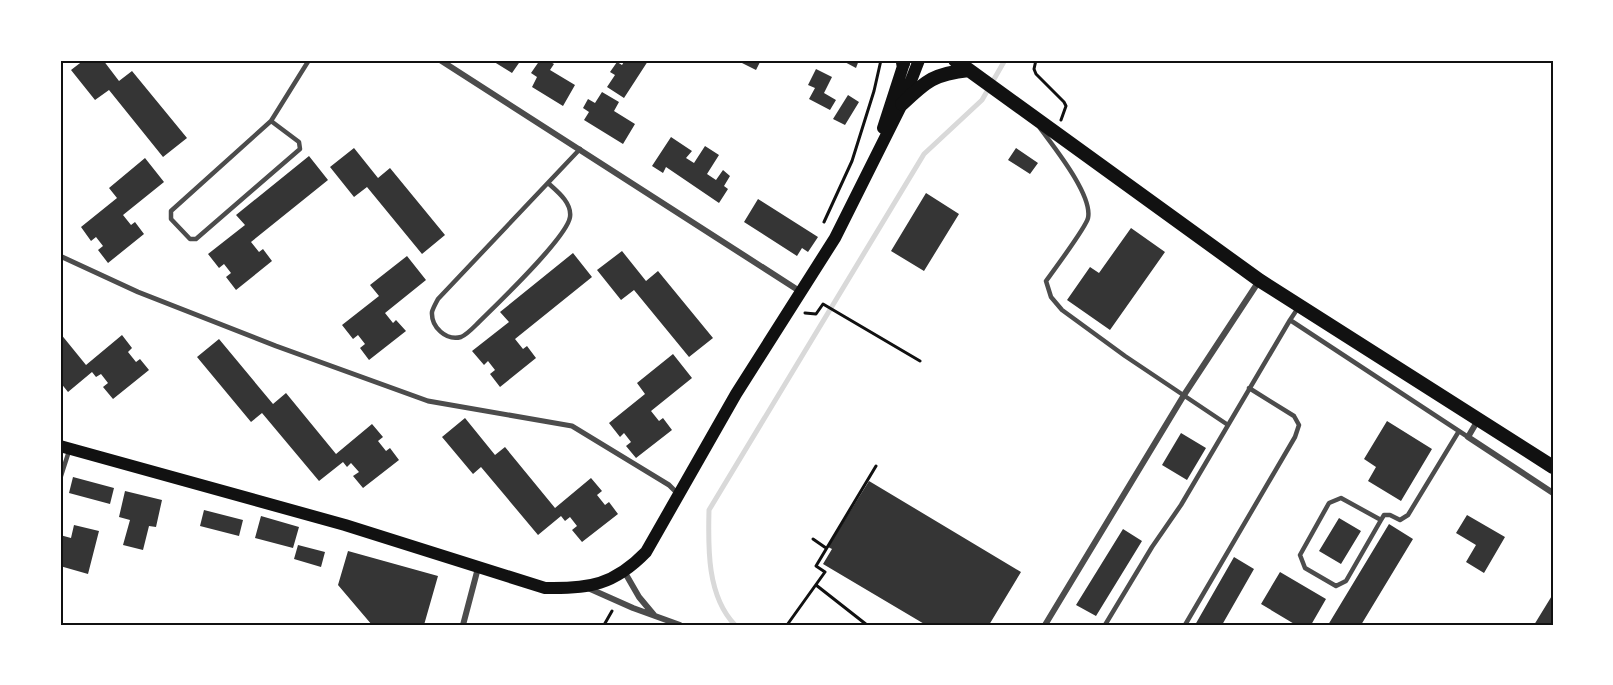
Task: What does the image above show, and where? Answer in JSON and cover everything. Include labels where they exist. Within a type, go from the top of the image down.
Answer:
[{"type":"main road","points":[[65,447],[345,525],[545,588],[588,588],[598,585],[624,571],[646,552],[680,496],[736,394],[835,238],[902,104],[919,60]]},
{"type":"main road","points":[[955,60],[1259,280],[1553,467]]},
{"type":"main road","points":[[869,169],[903,61]]},
{"type":"main road","points":[[902,104],[925,81],[950,72],[974,74]]},
{"type":"street","points":[[440,60],[801,292]]},
{"type":"street","points":[[60,256],[159,300],[276,346],[428,401],[572,426],[669,485],[680,496]]},
{"type":"street","points":[[1045,625],[1184,395],[1259,280]]},
{"type":"street","points":[[1478,420],[1468,437],[1553,493]]},
{"type":"street","points":[[463,625],[478,568]]},
{"type":"street","points":[[624,571],[639,597],[655,616]]},
{"type":"street","points":[[588,588],[680,625]]},
{"type":"lane","points":[[272,121],[299,142],[300,148],[196,239],[190,240],[171,219],[171,211],[272,121],[309,60]]},
{"type":"lane","points":[[1032,116],[1069,168],[1087,204],[1088,218],[1046,281],[1051,297],[1062,310],[1228,425]]},
{"type":"lane","points":[[549,183],[565,201],[569,208],[570,219],[552,246],[476,326],[462,336],[452,338],[442,334],[435,325],[432,312],[438,299],[580,149]]},
{"type":"lane","points":[[1105,625],[1181,505],[1300,306]]},
{"type":"lane","points":[[1290,320],[1468,437]]},
{"type":"lane","points":[[1185,625],[1295,437],[1299,425],[1294,416],[1249,388]]},
{"type":"lane","points":[[1381,520],[1341,498],[1329,503],[1300,555],[1305,568],[1336,586],[1346,581],[1384,515],[1400,520],[1408,515],[1459,431]]},
{"type":"lane","points":[[60,479],[65,447]]},
{"type":"path","points":[[822,229],[852,161],[874,91],[881,60]]},
{"type":"path","points":[[1036,60],[1034,69],[1036,74],[1066,106],[1054,132]]},
{"type":"path","points":[[823,304],[920,361]]},
{"type":"path","points":[[787,625],[825,572],[816,566],[876,466]]},
{"type":"path","points":[[813,539],[826,548]]},
{"type":"path","points":[[816,585],[867,625]]},
{"type":"path","points":[[604,625],[618,602]]},
{"type":"building","points":[[84,60],[103,60],[119,81],[132,71],[187,138],[163,157],[109,90],[95,100],[71,70]]},
{"type":"building","points":[[491,60],[521,60],[512,73]]},
{"type":"building","points":[[540,60],[547,60],[554,64],[550,70],[575,85],[563,106],[532,87],[537,77],[531,73]]},
{"type":"building","points":[[625,60],[648,61],[624,98],[607,87],[615,75],[610,72],[617,62],[622,65]]},
{"type":"building","points":[[736,60],[761,60],[756,70]]},
{"type":"building","points":[[841,60],[859,60],[856,68]]},
{"type":"building","points":[[816,69],[832,77],[824,93],[836,100],[830,110],[809,99],[815,88],[808,85]]},
{"type":"building","points":[[602,92],[619,102],[614,111],[635,124],[623,144],[584,120],[589,112],[583,108],[588,99],[595,103]]},
{"type":"building","points":[[848,95],[859,102],[845,125],[833,119]]},
{"type":"building","points":[[671,137],[692,151],[686,158],[694,163],[705,146],[719,155],[707,174],[716,180],[723,170],[730,176],[724,186],[728,189],[719,203],[666,167],[663,173],[652,166]]},
{"type":"building","points":[[354,148],[378,178],[390,168],[445,235],[422,254],[367,187],[354,197],[330,167]]},
{"type":"building","points":[[1016,148],[1038,163],[1030,174],[1008,160]]},
{"type":"building","points":[[309,156],[328,180],[251,242],[259,252],[263,249],[272,261],[236,290],[226,277],[231,273],[224,264],[219,268],[208,254],[245,225],[236,215]]},
{"type":"building","points":[[145,158],[164,182],[123,215],[131,225],[135,222],[144,234],[108,263],[98,250],[103,246],[96,237],[91,241],[81,227],[117,198],[109,188]]},
{"type":"building","points":[[926,193],[959,214],[924,271],[891,251]]},
{"type":"building","points":[[758,199],[818,237],[808,252],[802,248],[797,256],[744,222]]},
{"type":"building","points":[[1131,228],[1165,252],[1110,330],[1067,300],[1090,267],[1099,273]]},
{"type":"building","points":[[622,251],[646,281],[658,271],[713,338],[689,357],[634,290],[621,300],[597,270]]},
{"type":"building","points":[[573,253],[592,277],[515,339],[523,349],[527,346],[536,358],[500,387],[490,374],[495,370],[488,361],[484,365],[472,351],[509,322],[500,312]]},
{"type":"building","points":[[407,256],[426,280],[385,313],[393,323],[396,320],[406,331],[369,360],[360,348],[365,344],[358,335],[353,339],[342,325],[379,296],[370,285]]},
{"type":"building","points":[[60,333],[86,365],[122,335],[132,348],[128,352],[136,362],[140,359],[149,370],[113,399],[103,387],[108,383],[101,374],[96,377],[92,372],[68,392],[60,382]]},
{"type":"building","points":[[219,339],[273,404],[286,393],[336,454],[372,424],[383,437],[378,441],[386,451],[390,448],[399,460],[363,488],[353,476],[359,472],[351,463],[347,467],[343,462],[319,481],[262,413],[251,422],[197,357]]},
{"type":"building","points":[[673,354],[692,378],[651,411],[659,421],[663,418],[672,430],[636,458],[626,446],[631,442],[624,433],[620,437],[609,423],[645,394],[637,383]]},
{"type":"building","points":[[465,418],[495,455],[505,447],[555,508],[591,478],[602,491],[597,495],[605,505],[609,502],[618,514],[582,542],[572,530],[577,526],[570,517],[565,521],[561,516],[538,535],[481,467],[473,474],[442,437]]},
{"type":"building","points":[[1387,421],[1432,449],[1401,501],[1368,481],[1376,467],[1364,459]]},
{"type":"building","points":[[1181,433],[1206,448],[1187,480],[1162,465]]},
{"type":"building","points":[[73,477],[114,488],[110,504],[69,493]]},
{"type":"building","points":[[869,481],[1021,572],[989,625],[926,625],[823,564],[832,549],[828,547]]},
{"type":"building","points":[[125,491],[162,500],[156,527],[149,526],[143,550],[123,545],[130,520],[119,517]]},
{"type":"building","points":[[204,510],[243,520],[239,536],[200,526]]},
{"type":"building","points":[[1467,515],[1505,537],[1484,573],[1466,562],[1476,545],[1456,533]]},
{"type":"building","points":[[261,516],[299,527],[293,548],[255,538]]},
{"type":"building","points":[[1339,518],[1361,531],[1341,564],[1319,551]]},
{"type":"building","points":[[1389,524],[1413,539],[1361,625],[1328,625]]},
{"type":"building","points":[[74,525],[99,531],[88,574],[60,566],[60,535],[71,538]]},
{"type":"building","points":[[1123,529],[1142,541],[1096,616],[1076,605]]},
{"type":"building","points":[[298,545],[325,552],[321,567],[294,559]]},
{"type":"building","points":[[348,551],[438,576],[424,625],[372,625],[338,585]]},
{"type":"building","points":[[1234,557],[1254,569],[1222,625],[1195,625]]},
{"type":"building","points":[[1280,572],[1326,599],[1311,625],[1296,625],[1261,604]]},
{"type":"building","points":[[1553,594],[1553,625],[1534,625]]},
{"type":"waterway","points":[[735,625],[726,613],[714,586],[709,555],[709,510],[924,154],[982,100],[1005,60]]}]
